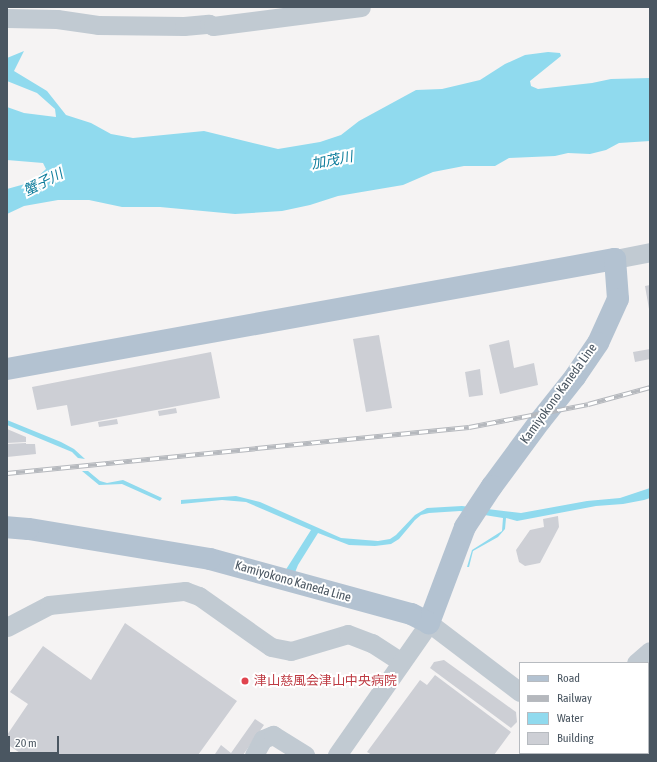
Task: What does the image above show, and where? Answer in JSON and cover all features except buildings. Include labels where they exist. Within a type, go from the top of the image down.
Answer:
[{"type":"main road","name":"Kamiyokono Kaneda Line","points":[[7,527],[210,558],[411,614],[429,623],[465,527],[492,486],[540,421],[575,378],[598,343],[618,299],[615,259]]},
{"type":"main road","points":[[7,369],[615,259]]},
{"type":"street","points":[[7,18],[57,19],[98,25],[184,26],[209,24],[213,26],[361,7]]},
{"type":"street","points":[[615,259],[650,252]]},
{"type":"street","points":[[7,627],[49,605],[184,591],[199,596],[271,647],[291,651],[348,634],[372,643],[401,662]]},
{"type":"street","points":[[337,755],[429,623],[519,691]]},
{"type":"street","points":[[637,662],[650,651]]},
{"type":"street","points":[[254,755],[264,739],[274,735],[305,755]]},
{"type":"water","points":[[24,51],[14,71],[47,91],[66,115],[91,123],[111,134],[133,138],[204,131],[278,149],[320,142],[341,135],[359,121],[416,90],[442,89],[480,80],[505,64],[525,55],[548,52],[560,53],[561,56],[530,81],[531,86],[538,89],[592,83],[611,79],[650,78],[650,141],[619,143],[606,150],[590,154],[568,153],[555,156],[509,158],[495,166],[464,166],[433,172],[403,185],[338,196],[310,205],[282,211],[235,214],[160,207],[122,207],[89,200],[58,200],[24,206],[7,214],[7,189],[32,182],[46,169],[43,163],[7,160],[7,107],[24,113],[56,117],[55,109],[37,93],[7,81],[7,58]]},
{"type":"water","points":[[7,420],[61,442],[74,449],[85,459],[78,458],[72,452],[7,425]]},
{"type":"water","points":[[82,471],[88,471],[100,481],[107,483],[123,480],[162,498],[160,501],[122,484],[99,485]]},
{"type":"water","points":[[650,488],[650,498],[644,500],[623,504],[596,506],[517,521],[506,518],[505,529],[498,537],[473,551],[469,567],[467,567],[472,550],[502,531],[503,518],[460,511],[429,513],[421,515],[399,539],[391,544],[375,546],[349,545],[318,533],[298,565],[290,585],[280,579],[311,530],[246,502],[222,500],[181,504],[181,500],[236,496],[260,502],[341,538],[378,541],[390,539],[396,535],[415,515],[427,508],[462,506],[521,513],[587,501],[620,498]]},
{"type":"railway","points":[[7,473],[469,427],[588,404],[650,387]]},
{"type":"place","name":"津山慈風会津山中央病院","points":[[245,681]]},
{"type":"water label","name":"加茂川","points":[[332,160]]},
{"type":"water label","name":"蟹子川","points":[[43,182]]}]
